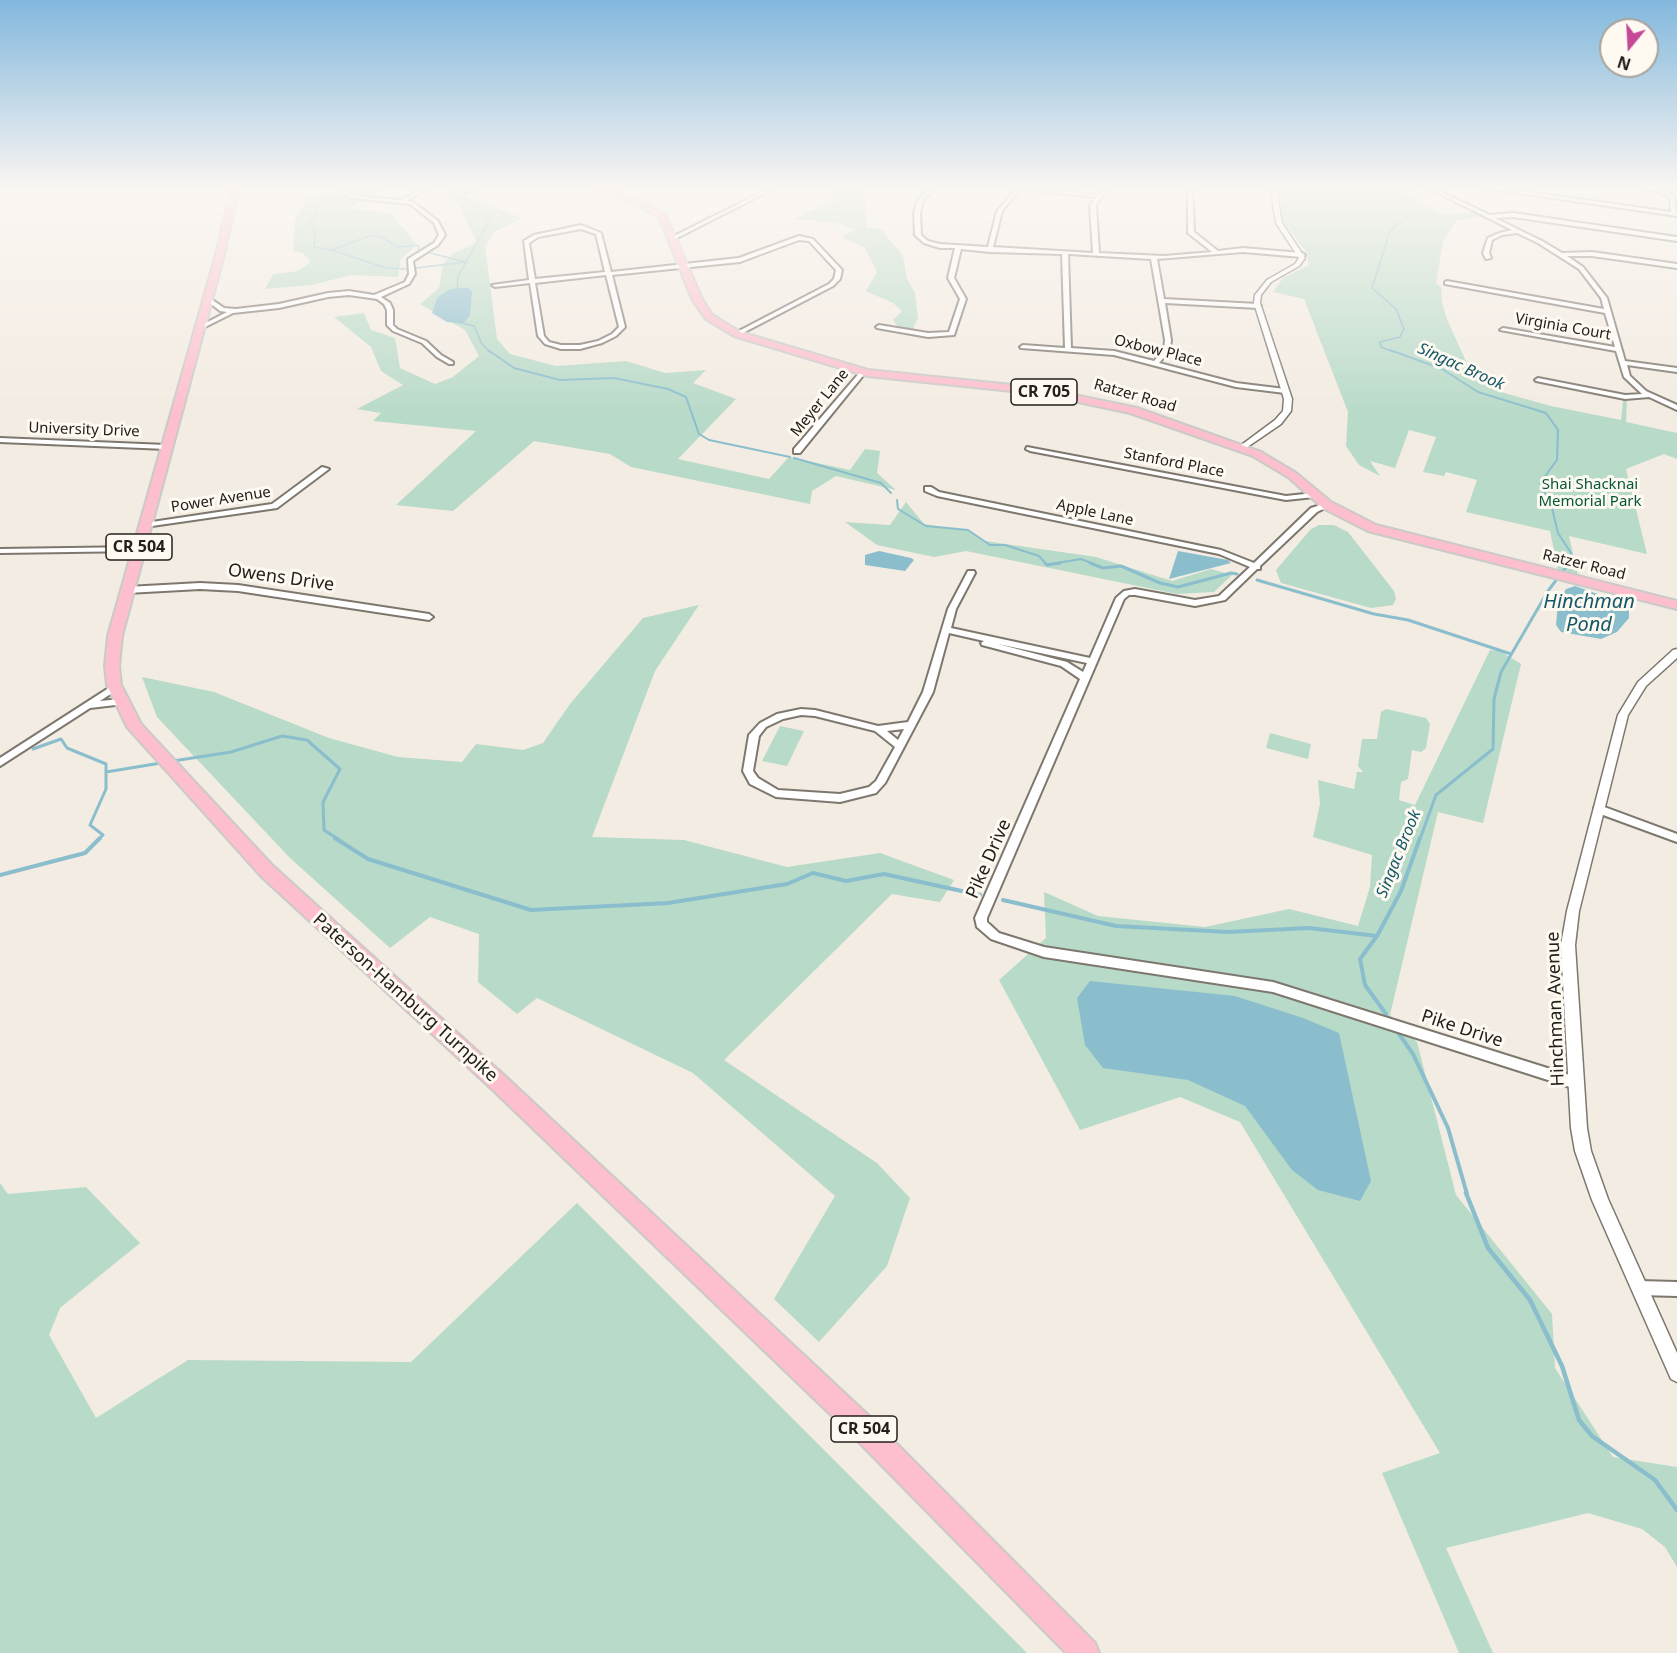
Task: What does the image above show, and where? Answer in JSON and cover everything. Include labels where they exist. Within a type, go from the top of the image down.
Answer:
[{"type":"main road","name":"Paterson-Hamburg Turnpike","points":[[216,264],[113,645],[118,694],[135,727],[165,762],[299,903],[500,1084],[860,1425],[1085,1653]]},
{"type":"main road","name":"Ratzer Road","points":[[682,264],[697,299],[709,317],[737,334],[862,372],[894,378],[1039,391],[1089,399],[1162,419],[1243,448],[1283,469],[1327,505],[1358,522],[1390,534],[1677,605]]},
{"type":"street","points":[[375,297],[408,283],[412,274],[411,264]]},
{"type":"street","points":[[530,264],[541,336],[555,345],[580,347],[607,339],[622,327],[606,264]]},
{"type":"street","points":[[495,285],[706,264]]},
{"type":"street","points":[[737,334],[831,285],[839,276],[839,270],[834,264]]},
{"type":"street","points":[[879,327],[946,336],[952,334],[963,299],[951,278],[954,264]]},
{"type":"street","points":[[1065,264],[1068,350]]},
{"type":"street","points":[[1155,264],[1168,345],[1156,363]]},
{"type":"street","points":[[1243,448],[1284,416],[1288,399],[1258,306],[1258,295],[1269,281],[1297,264]]},
{"type":"street","points":[[1573,264],[1595,283],[1604,298],[1627,376],[1650,395],[1677,408]]},
{"type":"street","points":[[1447,283],[1609,312]]},
{"type":"street","points":[[199,328],[220,315],[236,311],[279,306],[328,295],[349,294],[375,297],[387,303],[390,310],[390,325],[395,330],[424,342],[438,356],[451,363]]},
{"type":"street","points":[[208,299],[222,310],[236,311]]},
{"type":"street","points":[[1161,301],[1258,306]]},
{"type":"street","name":"Virginia Court","points":[[1503,330],[1619,350]]},
{"type":"street","name":"Oxbow Place","points":[[1023,347],[1114,353],[1236,385],[1285,391]]},
{"type":"street","points":[[1622,362],[1677,370]]},
{"type":"street","name":"Meyer Lane","points":[[797,451],[862,372]]},
{"type":"street","points":[[1538,380],[1625,397],[1650,395]]},
{"type":"street","name":"University Drive","points":[[0,440],[166,447]]},
{"type":"street","name":"Stanford Place","points":[[1030,449],[1286,498],[1314,495]]},
{"type":"street","name":"Power Avenue","points":[[145,525],[274,506],[325,469]]},
{"type":"street","name":"Apple Lane","points":[[928,489],[937,495],[1221,552],[1257,567]]},
{"type":"street","name":"Pike Drive","points":[[1327,505],[1314,510],[1230,593],[1214,601],[1185,602],[1135,592],[1123,595],[1092,661],[981,918],[986,930],[1044,952],[1274,987],[1576,1083]]},
{"type":"street","points":[[1,552],[138,549]]},
{"type":"street","points":[[911,725],[878,729],[815,713],[801,712],[780,716],[763,725],[754,735],[748,771],[754,781],[776,793],[840,798],[859,795],[872,790],[880,783],[900,746],[911,725],[928,692],[947,633],[952,609],[971,573]]},
{"type":"street","name":"Owens Drive","points":[[127,591],[238,588],[429,617]]},
{"type":"street","points":[[947,633],[1031,652],[1092,661]]},
{"type":"street","points":[[1031,652],[1064,664],[1085,678]]},
{"type":"street","name":"Hinchman Avenue","points":[[1677,652],[1650,675],[1630,698],[1615,740],[1573,911],[1568,945],[1579,1128],[1590,1175],[1677,1373]]},
{"type":"street","points":[[86,706],[118,694]]},
{"type":"street","points":[[0,763],[86,706],[118,694]]},
{"type":"street","points":[[878,729],[900,746]]},
{"type":"street","points":[[1599,809],[1677,838]]},
{"type":"street","points":[[1639,1288],[1677,1289]]},
{"type":"green space","points":[[308,264],[400,264],[398,277],[351,275],[312,285],[265,289],[273,274],[298,271]]},
{"type":"green space","points":[[443,264],[487,264],[497,339],[510,354],[556,366],[626,361],[665,373],[706,370],[693,383],[736,399],[678,459],[769,479],[789,457],[850,470],[865,449],[880,451],[877,473],[896,490],[836,476],[812,491],[810,504],[631,467],[610,454],[534,441],[453,511],[396,505],[476,431],[373,421],[381,413],[357,409],[403,385],[381,371],[371,347],[334,317],[364,313],[371,330],[395,338],[400,368],[435,384],[453,377],[479,356],[465,330],[420,304],[439,288]]},
{"type":"green space","points":[[873,264],[904,264],[907,279],[915,293],[918,318],[913,329],[898,327],[893,320],[902,311],[893,303],[866,291],[877,272]]},
{"type":"green space","name":"Shai Shacknai Memorial Park","points":[[1439,264],[1436,283],[1441,287],[1442,303],[1448,322],[1471,372],[1504,393],[1551,406],[1621,420],[1623,400],[1627,401],[1626,422],[1677,433],[1677,459],[1664,454],[1626,469],[1647,554],[1569,536],[1578,575],[1558,570],[1550,531],[1466,512],[1477,480],[1446,472],[1444,476],[1423,472],[1436,437],[1409,430],[1395,468],[1370,461],[1380,476],[1359,465],[1346,446],[1348,412],[1304,299],[1273,292],[1283,278],[1309,265]]},
{"type":"green space","points":[[906,502],[924,524],[970,531],[985,541],[1096,557],[1172,581],[1211,569],[1232,575],[1214,592],[1177,594],[966,551],[934,557],[877,545],[845,522],[890,525]]},
{"type":"green space","points":[[1319,525],[1334,525],[1348,532],[1394,591],[1396,599],[1393,605],[1371,608],[1281,583],[1276,570],[1311,529]]},
{"type":"green space","points":[[699,605],[655,671],[592,837],[684,840],[787,867],[880,853],[954,880],[940,902],[892,894],[724,1060],[877,1163],[910,1198],[887,1266],[819,1342],[774,1299],[835,1196],[693,1073],[537,998],[517,1014],[478,982],[479,934],[430,917],[390,948],[290,858],[157,717],[142,677],[214,692],[329,738],[398,757],[462,762],[476,744],[523,750],[543,743],[570,704],[643,618]]},
{"type":"green space","points":[[1490,650],[1500,651],[1521,664],[1483,823],[1438,812],[1390,1015],[1417,1042],[1456,1195],[1552,1314],[1555,1368],[1613,1457],[1677,1467],[1677,1567],[1665,1547],[1642,1529],[1588,1513],[1446,1548],[1493,1653],[1459,1653],[1382,1473],[1440,1453],[1240,1122],[1180,1097],[1080,1130],[999,980],[1046,938],[1044,892],[1098,916],[1205,927],[1289,909],[1358,926],[1370,887],[1372,855],[1313,837],[1320,804],[1318,780],[1354,789],[1357,772],[1363,772],[1358,766],[1362,739],[1377,739],[1381,712],[1386,709],[1426,718],[1430,724],[1426,748],[1421,752],[1412,750],[1408,779],[1401,782],[1399,800],[1415,805]]},
{"type":"green space","points":[[780,726],[804,731],[787,766],[762,761]]},
{"type":"green space","points":[[1270,733],[1311,744],[1308,759],[1266,748]]},
{"type":"green space","points":[[0,1183],[8,1194],[86,1187],[140,1243],[60,1308],[49,1335],[96,1418],[188,1360],[411,1362],[577,1203],[1027,1653],[0,1653]]},
{"type":"water","points":[[468,288],[472,292],[470,315],[463,324],[447,322],[432,313],[437,298],[448,290]]},
{"type":"water","points":[[879,551],[914,560],[905,571],[865,565],[865,555]]},
{"type":"water","points":[[1178,551],[1228,560],[1231,563],[1169,579]]},
{"type":"water","name":"Hinchman Pond","points":[[1575,586],[1629,605],[1629,618],[1617,632],[1601,639],[1561,632],[1556,625],[1558,603],[1566,589]]},
{"type":"water","points":[[1090,981],[1235,996],[1303,1018],[1339,1033],[1371,1181],[1360,1201],[1318,1190],[1292,1170],[1245,1106],[1188,1080],[1103,1068],[1085,1045],[1077,998]]},
{"type":"waterway","points":[[374,264],[386,268],[406,269]]},
{"type":"waterway","points":[[416,268],[448,264]]},
{"type":"waterway","points":[[457,290],[458,277],[465,264]]},
{"type":"waterway","name":"Singac Brook","points":[[1380,264],[1372,288],[1396,309],[1404,329],[1400,337],[1380,342],[1381,347],[1394,352]]},
{"type":"waterway","points":[[462,323],[474,326],[482,344],[488,350]]},
{"type":"waterway","points":[[488,350],[514,368],[560,380],[614,378],[668,389],[686,397],[699,434],[709,440],[790,457]]},
{"type":"waterway","name":"Singac Brook","points":[[1390,350],[1442,369],[1478,392],[1546,413],[1558,430],[1557,460],[1540,483],[1552,508],[1558,533],[1571,553],[1568,564]]},
{"type":"waterway","points":[[794,458],[881,483],[891,493]]},
{"type":"waterway","points":[[897,500],[898,509],[926,526],[968,530],[990,545],[1005,545],[1039,556],[1046,564]]},
{"type":"waterway","points":[[1051,564],[1081,559],[1094,564]]},
{"type":"waterway","points":[[1046,564],[1060,563]]},
{"type":"waterway","points":[[1090,563],[1103,568],[1121,566],[1160,583],[1178,587],[1231,573],[1237,574]]},
{"type":"waterway","name":"Singac Brook","points":[[1420,839],[1436,795],[1493,749],[1494,699],[1501,672],[1548,591],[1569,563]]},
{"type":"waterway","points":[[1257,580],[1374,614],[1408,620],[1511,654]]},
{"type":"waterway","points":[[173,761],[231,752],[282,736],[307,740],[340,769],[323,802],[324,830],[338,839]]},
{"type":"waterway","points":[[33,749],[61,739],[67,748],[106,764],[106,772]]},
{"type":"waterway","points":[[106,772],[161,763]]},
{"type":"waterway","points":[[0,875],[85,853],[103,835],[90,825],[106,789],[106,772]]},
{"type":"waterway","points":[[335,838],[368,859],[531,910],[668,903],[787,884],[813,873],[846,881],[884,874],[980,895]]},
{"type":"waterway","name":"Singac Brook","points":[[1377,936],[1401,891],[1420,838]]},
{"type":"waterway","points":[[1003,900],[1116,926],[1228,932],[1309,928],[1377,936]]},
{"type":"waterway","name":"Singac Brook","points":[[1377,936],[1360,959],[1365,985],[1386,1014]]},
{"type":"waterway","points":[[1399,1034],[1413,1054],[1448,1128],[1467,1194]]},
{"type":"waterway","points":[[1466,1193],[1488,1248],[1530,1300],[1562,1366],[1579,1420],[1592,1436],[1655,1480],[1677,1510]]}]
